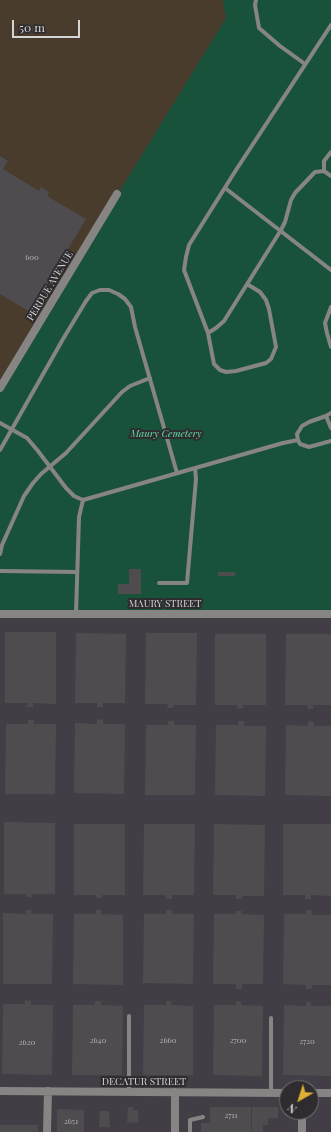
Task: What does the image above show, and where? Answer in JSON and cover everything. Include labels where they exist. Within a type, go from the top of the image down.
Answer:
[{"type":"street","name":"PERDUE AVENUE","points":[[0,388],[117,194]]},
{"type":"street","name":"MAURY STREET","points":[[0,614],[331,614]]},
{"type":"street","name":"DECATUR STREET","points":[[0,1091],[279,1092]]},
{"type":"street","points":[[47,1132],[48,1091]]},
{"type":"street","points":[[175,1092],[175,1132]]},
{"type":"street","points":[[319,1093],[331,1093]]},
{"type":"street","points":[[302,1120],[302,1132]]},
{"type":"lane","points":[[256,0],[256,12],[259,28],[280,46],[305,64]]},
{"type":"lane","points":[[247,284],[260,292],[266,300],[276,347],[271,359],[266,363],[236,371],[226,372],[220,370],[214,364],[208,334],[184,270],[189,245],[331,25]]},
{"type":"lane","points":[[324,171],[324,161],[331,152]]},
{"type":"lane","points":[[208,334],[224,321],[247,284],[285,222],[291,200],[295,193],[315,172],[324,171],[331,176]]},
{"type":"lane","points":[[225,188],[331,270]]},
{"type":"lane","points":[[0,450],[77,315],[92,293],[100,290],[109,290],[118,294],[131,307],[177,473]]},
{"type":"lane","points":[[331,307],[325,322],[331,348]]},
{"type":"lane","points":[[0,554],[2,545],[24,496],[37,478],[66,452],[122,392],[138,382],[150,378]]},
{"type":"lane","points":[[331,413],[302,426],[297,434],[300,444],[309,447],[331,441]]},
{"type":"lane","points":[[326,416],[331,428]]},
{"type":"lane","points":[[0,423],[27,438],[66,488],[74,496],[83,500],[298,440]]},
{"type":"lane","points":[[160,583],[187,583],[196,479],[195,468]]},
{"type":"lane","points":[[76,614],[79,517],[83,500]]},
{"type":"lane","points":[[0,571],[77,572]]},
{"type":"lane","points":[[129,1016],[129,1092]]},
{"type":"lane","points":[[271,1018],[271,1092]]},
{"type":"lane","points":[[190,1132],[190,1120],[203,1117]]},
{"type":"shaded area","points":[[0,0],[223,0],[226,18],[0,386]]},
{"type":"shaded area","points":[[0,612],[331,613],[331,1132],[0,1132]]},
{"type":"green space","name":"Maury Cemetery","points":[[223,0],[331,0],[331,613],[0,612],[0,386],[226,18]]},
{"type":"building","points":[[0,156],[8,161],[3,169],[39,191],[41,187],[49,192],[47,196],[86,219],[30,312],[0,294]]},
{"type":"building","points":[[129,569],[141,569],[141,594],[118,594],[118,584],[129,584]]},
{"type":"building","points":[[218,572],[235,572],[235,576],[218,576]]},
{"type":"building","points":[[5,632],[56,632],[56,704],[33,703],[33,707],[27,707],[28,703],[5,703]]},
{"type":"building","points":[[76,633],[126,634],[125,703],[103,703],[103,707],[97,707],[97,703],[75,703]]},
{"type":"building","points":[[146,633],[197,633],[196,705],[173,705],[173,708],[167,708],[168,704],[145,704]]},
{"type":"building","points":[[215,634],[266,634],[266,705],[243,705],[243,708],[237,709],[237,705],[215,705]]},
{"type":"building","points":[[286,634],[331,634],[331,705],[313,705],[313,709],[308,709],[307,705],[285,705]]},
{"type":"building","points":[[97,719],[103,720],[103,724],[125,724],[124,794],[74,793],[75,723],[97,724]]},
{"type":"building","points":[[28,720],[34,720],[34,724],[56,724],[55,794],[5,794],[6,724],[28,724]]},
{"type":"building","points":[[168,721],[174,721],[174,725],[196,725],[195,795],[145,795],[146,725],[168,725]]},
{"type":"building","points":[[238,721],[244,721],[244,726],[266,726],[265,796],[215,795],[216,725],[238,725]]},
{"type":"building","points":[[308,721],[314,722],[314,726],[331,726],[331,796],[285,795],[286,725],[308,726]]},
{"type":"building","points":[[4,822],[55,823],[55,894],[32,894],[32,897],[26,897],[26,894],[4,894]]},
{"type":"building","points":[[74,824],[125,824],[125,895],[102,895],[102,898],[96,898],[96,895],[74,895]]},
{"type":"building","points":[[144,824],[195,824],[194,895],[172,895],[172,899],[166,899],[166,895],[143,895]]},
{"type":"building","points":[[214,824],[265,825],[264,896],[242,896],[242,899],[236,899],[236,895],[213,895]]},
{"type":"building","points":[[283,824],[331,824],[331,896],[311,895],[311,899],[305,899],[305,895],[283,895]]},
{"type":"building","points":[[26,910],[31,910],[31,914],[53,914],[52,984],[3,984],[3,913],[26,914]]},
{"type":"building","points":[[96,910],[101,910],[101,914],[123,915],[123,985],[73,984],[74,914],[96,914]]},
{"type":"building","points":[[166,910],[172,910],[172,914],[194,914],[193,984],[142,983],[144,914],[166,914]]},
{"type":"building","points":[[306,910],[312,910],[312,915],[331,915],[331,985],[312,985],[312,989],[306,989],[306,985],[283,984],[284,914],[306,914]]},
{"type":"building","points":[[236,911],[242,911],[241,914],[264,915],[263,984],[242,984],[242,989],[236,989],[236,984],[213,984],[214,914],[236,914]]},
{"type":"building","points":[[25,1000],[31,1001],[31,1005],[53,1005],[52,1075],[2,1074],[3,1004],[25,1004]]},
{"type":"building","points":[[95,1001],[101,1001],[101,1005],[123,1006],[122,1075],[72,1075],[73,1005],[95,1005]]},
{"type":"building","points":[[166,1001],[171,1001],[171,1005],[193,1006],[193,1075],[143,1075],[144,1005],[166,1005]]},
{"type":"building","points":[[236,1001],[241,1001],[241,1005],[263,1006],[262,1076],[213,1075],[214,1005],[236,1005]]},
{"type":"building","points":[[311,1001],[311,1006],[331,1006],[331,1076],[283,1075],[284,1005],[306,1006],[306,1002]]},
{"type":"building","points":[[128,1107],[133,1107],[133,1110],[138,1110],[138,1123],[127,1122]]},
{"type":"building","points":[[210,1107],[251,1107],[251,1132],[201,1132],[201,1123],[210,1123]]},
{"type":"building","points":[[252,1107],[278,1107],[278,1118],[268,1118],[268,1125],[263,1125],[263,1132],[252,1132]]},
{"type":"building","points":[[57,1109],[84,1110],[84,1132],[57,1132]]},
{"type":"building","points":[[100,1111],[109,1111],[110,1127],[99,1127]]},
{"type":"building","points":[[0,1125],[38,1125],[38,1132],[0,1132]]}]
